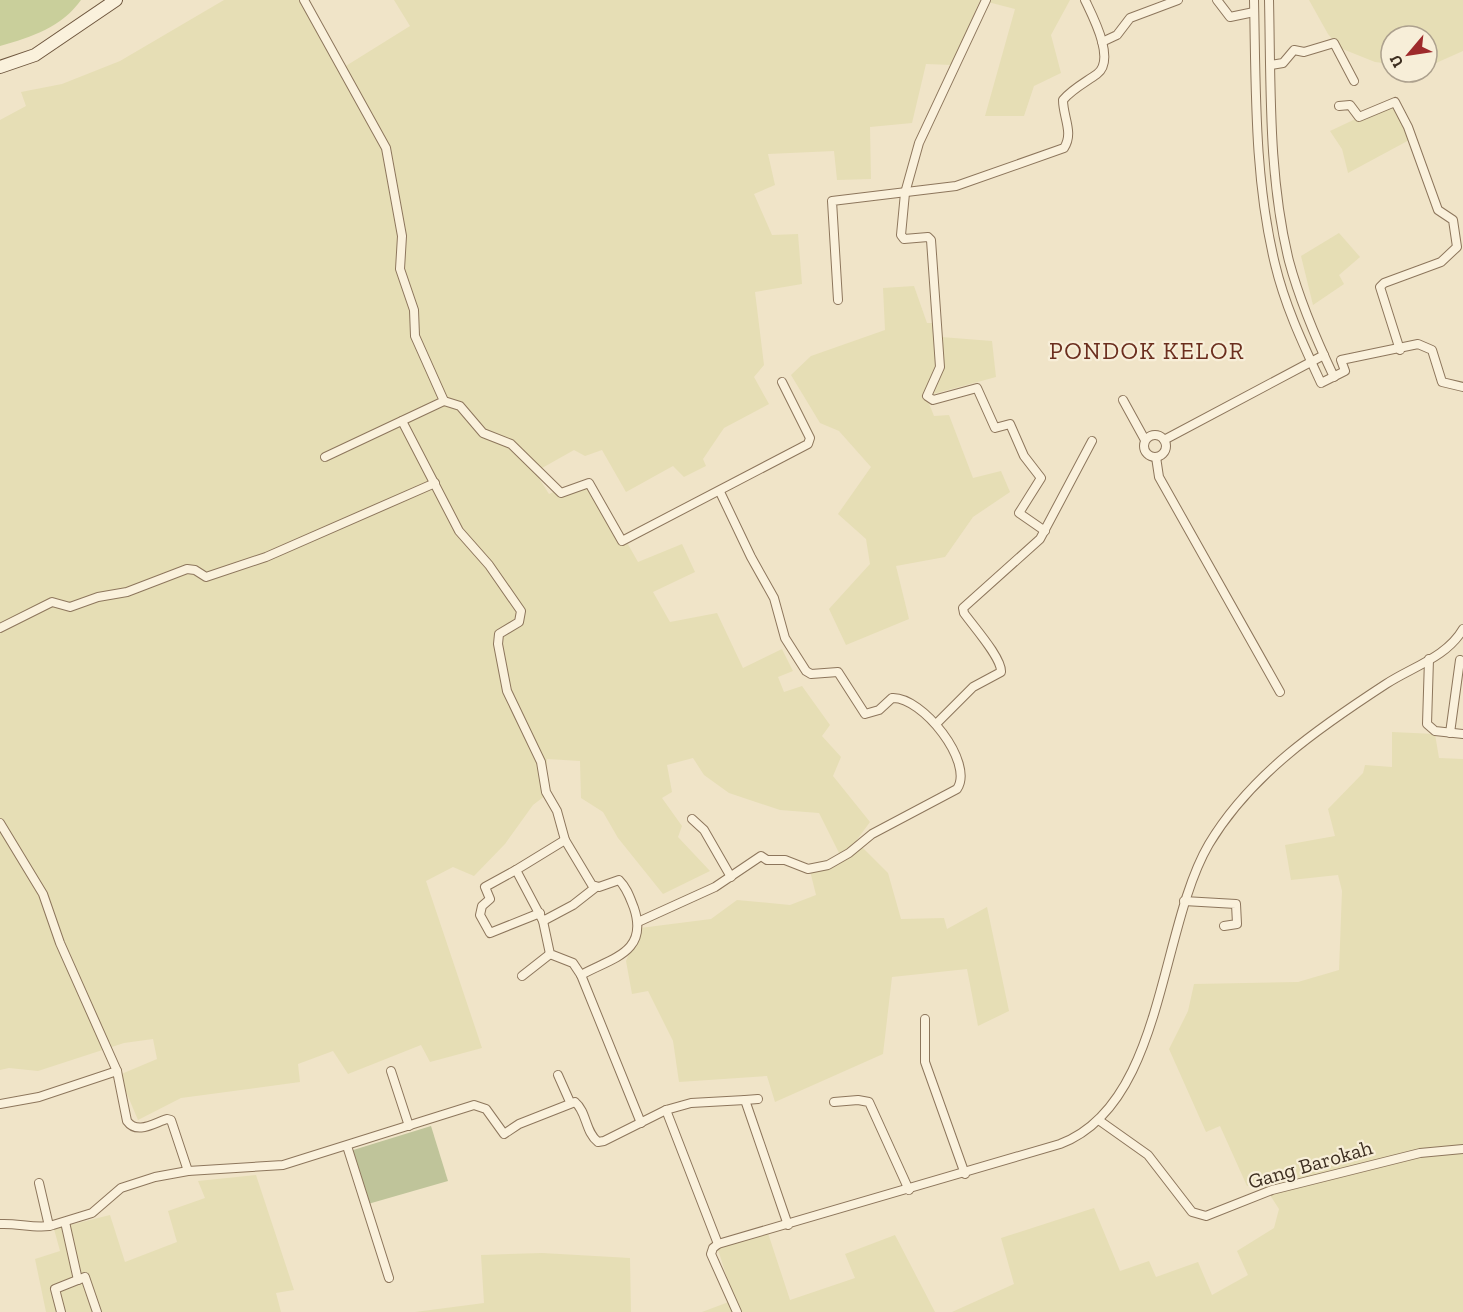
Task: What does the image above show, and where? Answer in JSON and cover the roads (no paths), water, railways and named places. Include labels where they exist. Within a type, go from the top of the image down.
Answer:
[{"type":"street","points":[[0,66],[35,55],[116,0]]},
{"type":"street","points":[[304,0],[329,50],[386,148],[402,236],[400,269],[414,310],[415,336],[444,401]]},
{"type":"street","points":[[986,0],[919,143],[905,193],[902,238],[930,237],[934,264],[940,367],[927,396],[933,400],[977,388],[995,428],[1010,424],[1024,456],[1041,478],[1019,513],[1044,531]]},
{"type":"street","points":[[838,300],[832,201],[956,186],[1064,148],[1069,141],[1069,134],[1063,100],[1103,68],[1102,42],[1085,0]]},
{"type":"street","points":[[1102,42],[1117,35],[1130,18],[1178,0]]},
{"type":"street","points":[[1217,0],[1230,17],[1254,12]]},
{"type":"street","points":[[1254,0],[1258,152],[1263,195],[1275,263],[1290,314],[1321,383],[1344,371],[1341,360],[1400,350],[1418,344],[1431,349],[1442,382],[1463,387]]},
{"type":"street","points":[[1269,0],[1273,151],[1289,260],[1304,309],[1334,376]]},
{"type":"street","points":[[1271,65],[1283,63],[1294,50],[1304,52],[1334,43],[1354,81]]},
{"type":"street","points":[[1339,106],[1350,105],[1359,117],[1395,102],[1408,127],[1438,210],[1453,220],[1460,246],[1441,262],[1384,283],[1380,287],[1400,350]]},
{"type":"street","points":[[1263,195],[1278,193]]},
{"type":"street","points":[[1164,440],[1310,360],[1324,355]]},
{"type":"street","points":[[325,457],[444,401],[460,406],[483,433],[511,444],[561,493],[589,483],[622,541],[720,492],[809,442],[782,382]]},
{"type":"street","points":[[1123,400],[1145,440]]},
{"type":"street","points":[[402,421],[459,531],[489,565],[520,610],[519,622],[499,633],[499,652],[507,691],[542,762],[546,792],[557,811],[565,840],[592,885],[596,887]]},
{"type":"street","points":[[1150,435],[1158,435],[1164,440],[1166,447],[1163,454],[1156,458],[1148,455],[1143,448],[1145,440],[1150,435]]},
{"type":"street","points":[[936,724],[973,687],[1001,672],[997,658],[964,613],[963,608],[1027,554],[1044,531],[1092,441]]},
{"type":"street","points":[[1156,458],[1159,477],[1280,692]]},
{"type":"street","points":[[0,628],[52,602],[70,607],[98,597],[127,592],[187,569],[195,570],[206,577],[243,566],[435,483]]},
{"type":"street","points":[[638,922],[679,905],[731,877],[761,856],[766,860],[785,860],[808,870],[828,865],[849,853],[872,834],[957,789],[963,773],[936,724],[914,704],[896,697],[889,699],[879,710],[865,714],[838,672],[811,674],[806,671],[785,638],[774,598],[751,557],[720,492]]},
{"type":"street","points":[[737,1312],[711,1254],[718,1244],[909,1190],[1068,1141],[1100,1120],[1115,1100],[1149,1030],[1184,901],[1209,844],[1247,795],[1279,762],[1326,723],[1449,647],[1463,629]]},
{"type":"street","points":[[1429,659],[1427,724],[1435,731],[1463,734]]},
{"type":"street","points":[[1450,733],[1460,660]]},
{"type":"street","points":[[692,819],[704,830],[731,877]]},
{"type":"street","points":[[0,823],[43,894],[60,943],[117,1071],[127,1121],[131,1127],[137,1128],[167,1119],[171,1120],[188,1171]]},
{"type":"street","points":[[565,840],[485,886],[490,899],[482,906],[480,915],[490,933],[573,905],[596,887],[619,880],[629,895],[638,922],[635,938],[628,950],[581,975]]},
{"type":"street","points":[[516,870],[541,917],[550,954]]},
{"type":"street","points":[[1184,901],[1236,904],[1237,924],[1224,926]]},
{"type":"street","points":[[550,954],[573,963],[581,975],[641,1123]]},
{"type":"street","points":[[522,976],[550,954]]},
{"type":"street","points":[[925,1019],[925,1062],[965,1173]]},
{"type":"street","points":[[0,1104],[39,1097],[117,1071]]},
{"type":"street","points":[[391,1071],[409,1126]]},
{"type":"street","points":[[558,1075],[570,1102]]},
{"type":"street","points":[[0,1225],[14,1223],[37,1227],[65,1222],[92,1213],[121,1188],[155,1177],[188,1171],[283,1165],[474,1105],[486,1109],[504,1134],[519,1124],[570,1102],[578,1103],[592,1137],[598,1142],[666,1110],[691,1103],[758,1099]]},
{"type":"street","points":[[746,1100],[788,1225]]},
{"type":"street","points":[[834,1102],[858,1100],[869,1102],[909,1190]]},
{"type":"street","points":[[666,1110],[718,1244]]},
{"type":"street","name":"Gang Barokah","points":[[1100,1120],[1148,1155],[1192,1212],[1206,1216],[1272,1190],[1420,1153],[1463,1149]]},
{"type":"street","points":[[347,1146],[389,1278]]},
{"type":"street","points":[[39,1183],[49,1226]]},
{"type":"street","points":[[65,1222],[78,1280]]},
{"type":"street","points":[[61,1312],[55,1289],[85,1277],[97,1312]]},
{"type":"district","name":"PONDOK KELOR","points":[[1147,350]]}]
